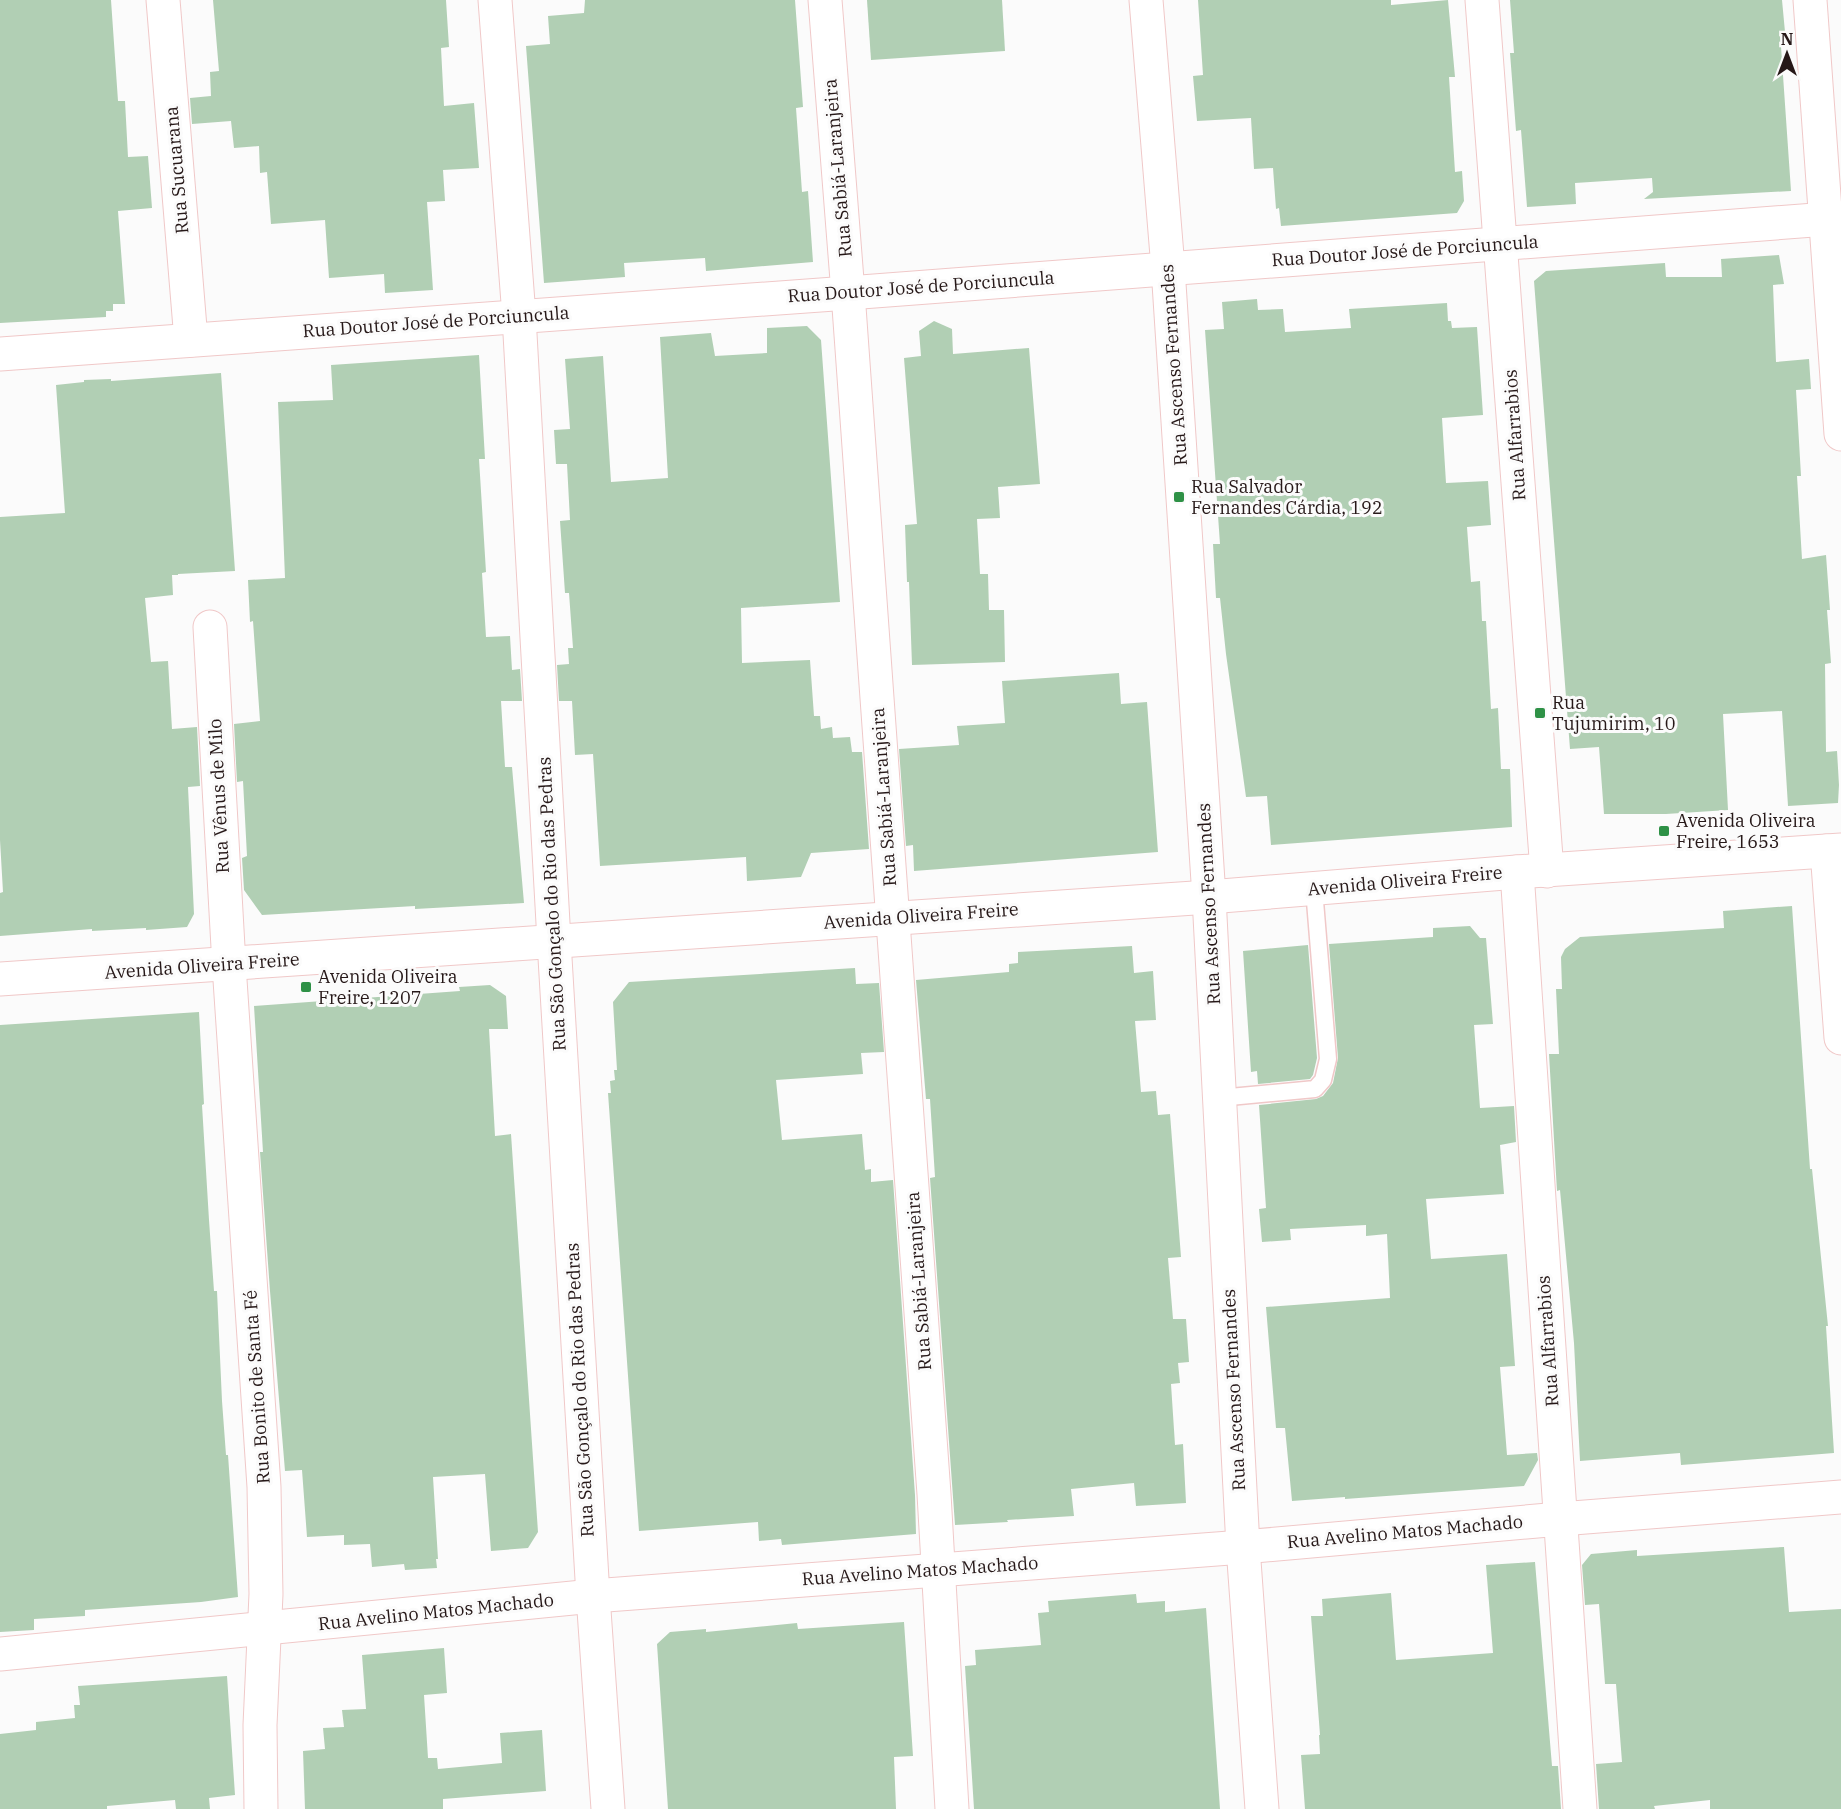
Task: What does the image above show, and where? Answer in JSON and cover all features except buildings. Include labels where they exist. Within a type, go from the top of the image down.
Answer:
[{"type":"street","name":"Rua Sucuarana","points":[[163,0],[190,340]]},
{"type":"street","name":"Rua São Gonçalo do Rio das Pedras","points":[[495,0],[519,316],[593,1596],[608,1809]]},
{"type":"street","name":"Rua Sabiá-Laranjeira","points":[[825,0],[939,1569],[952,1809]]},
{"type":"street","name":"Rua Ascenso Fernandes","points":[[1146,0],[1168,268],[1209,897],[1243,1547],[1262,1809]]},
{"type":"street","name":"Rua Alfarrabios","points":[[1482,0],[1500,244],[1532,872],[1560,1519],[1580,1809]]},
{"type":"street","points":[[1810,0],[1833,219],[1841,434]]},
{"type":"street","name":"Rua Doutor José de Porciuncula","points":[[0,354],[1833,219]]},
{"type":"street","name":"Rua Vênus de Milo","points":[[210,627],[229,964]]},
{"type":"street","points":[[1834,851],[1841,1038]]},
{"type":"street","name":"Avenida Oliveira Freire","points":[[0,979],[1209,897],[1834,851]]},
{"type":"street","name":"Rua Bonito de Santa Fé","points":[[229,964],[264,1487],[266,1594],[260,1725],[261,1809]]},
{"type":"street","name":"Rua Avelino Matos Machado","points":[[0,1654],[593,1596],[1243,1547],[1841,1497]]},
{"type":"lane","points":[[1219,1098],[1315,1089],[1323,1080],[1328,1059],[1314,889]]},
{"type":"place","name":"Rua Salvador Fernandes Cárdia, 192","points":[[1179,497]]},
{"type":"place","name":"Rua Tujumirim, 10","points":[[1540,713]]},
{"type":"place","name":"Avenida Oliveira Freire, 1653","points":[[1664,831]]},
{"type":"place","name":"Avenida Oliveira Freire, 1207","points":[[306,987]]}]
